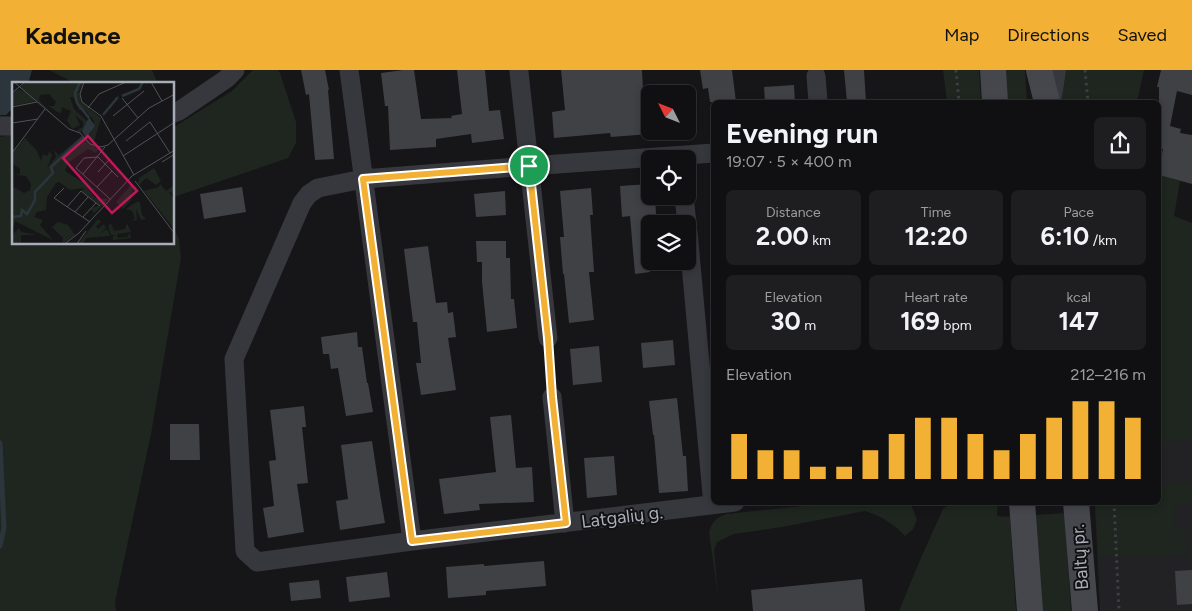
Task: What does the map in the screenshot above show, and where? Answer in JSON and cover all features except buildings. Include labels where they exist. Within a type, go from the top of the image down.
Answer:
[{"type":"main road","points":[[993,70],[995,100]]},
{"type":"main road","points":[[1039,70],[1046,100]]},
{"type":"main road","points":[[1022,505],[1030,611]]},
{"type":"main road","name":"Baltų pr.","points":[[1076,505],[1084,611]]},
{"type":"street","points":[[175,113],[226,79],[235,70]]},
{"type":"street","points":[[349,70],[412,541]]},
{"type":"street","points":[[1050,100],[1055,70]]},
{"type":"street","points":[[519,72],[548,338]]},
{"type":"street","points":[[816,76],[818,100]]},
{"type":"street","name":"Latgalių g.","points":[[696,155],[711,153]]},
{"type":"street","name":"Latgalių g.","points":[[641,159],[363,179],[318,188],[309,194],[302,203],[234,359],[245,551],[258,562],[412,541],[713,505]]},
{"type":"street","points":[[691,270],[711,483]]},
{"type":"street","points":[[552,397],[566,523]]},
{"type":"path","points":[[956,70],[959,100]]},
{"type":"path","points":[[1085,70],[1088,100]]},
{"type":"path","points":[[548,338],[552,397]]},
{"type":"path","points":[[1114,505],[1119,611]]},
{"type":"shaded area","points":[[0,70],[32,70],[29,82],[12,82],[12,109],[6,115],[0,115]]},
{"type":"shaded area","points":[[49,70],[152,70],[157,82],[73,82]]},
{"type":"shaded area","points":[[253,70],[278,70],[296,122],[296,143],[288,158],[175,197],[175,126],[232,91]]},
{"type":"shaded area","points":[[943,70],[979,70],[981,100],[947,100]]},
{"type":"shaded area","points":[[1005,70],[1025,70],[1027,100],[1007,100]]},
{"type":"shaded area","points":[[1064,70],[1144,70],[1137,100],[1061,100]]},
{"type":"shaded area","points":[[12,136],[12,245],[175,245],[175,230],[179,239],[181,258],[151,434],[115,602],[116,611],[0,611],[0,137]]},
{"type":"shaded area","points":[[1161,176],[1180,181],[1174,216],[1192,223],[1192,440],[1161,443]]},
{"type":"shaded area","points":[[1161,218],[1192,223],[1192,611],[1100,611],[1095,505],[1161,505]]},
{"type":"shaded area","points":[[1192,483],[1192,504],[1174,505],[1174,529],[1185,529],[1187,554],[1098,556],[1095,505],[1161,505],[1161,485]]},
{"type":"shaded area","points":[[814,505],[911,505],[917,520],[913,529],[905,536],[887,521],[865,511],[734,534],[717,542],[714,550],[718,596],[709,532],[715,521],[726,514]]},
{"type":"shaded area","points":[[948,505],[998,505],[997,516],[1010,517],[1016,611],[899,611],[943,509]]},
{"type":"shaded area","points":[[1065,513],[1071,611],[1042,611],[1035,515]]},
{"type":"waterway","points":[[0,443],[4,528],[0,546]]},
{"type":"route","points":[[529,166],[566,523],[412,541],[363,179],[529,166]]}]
